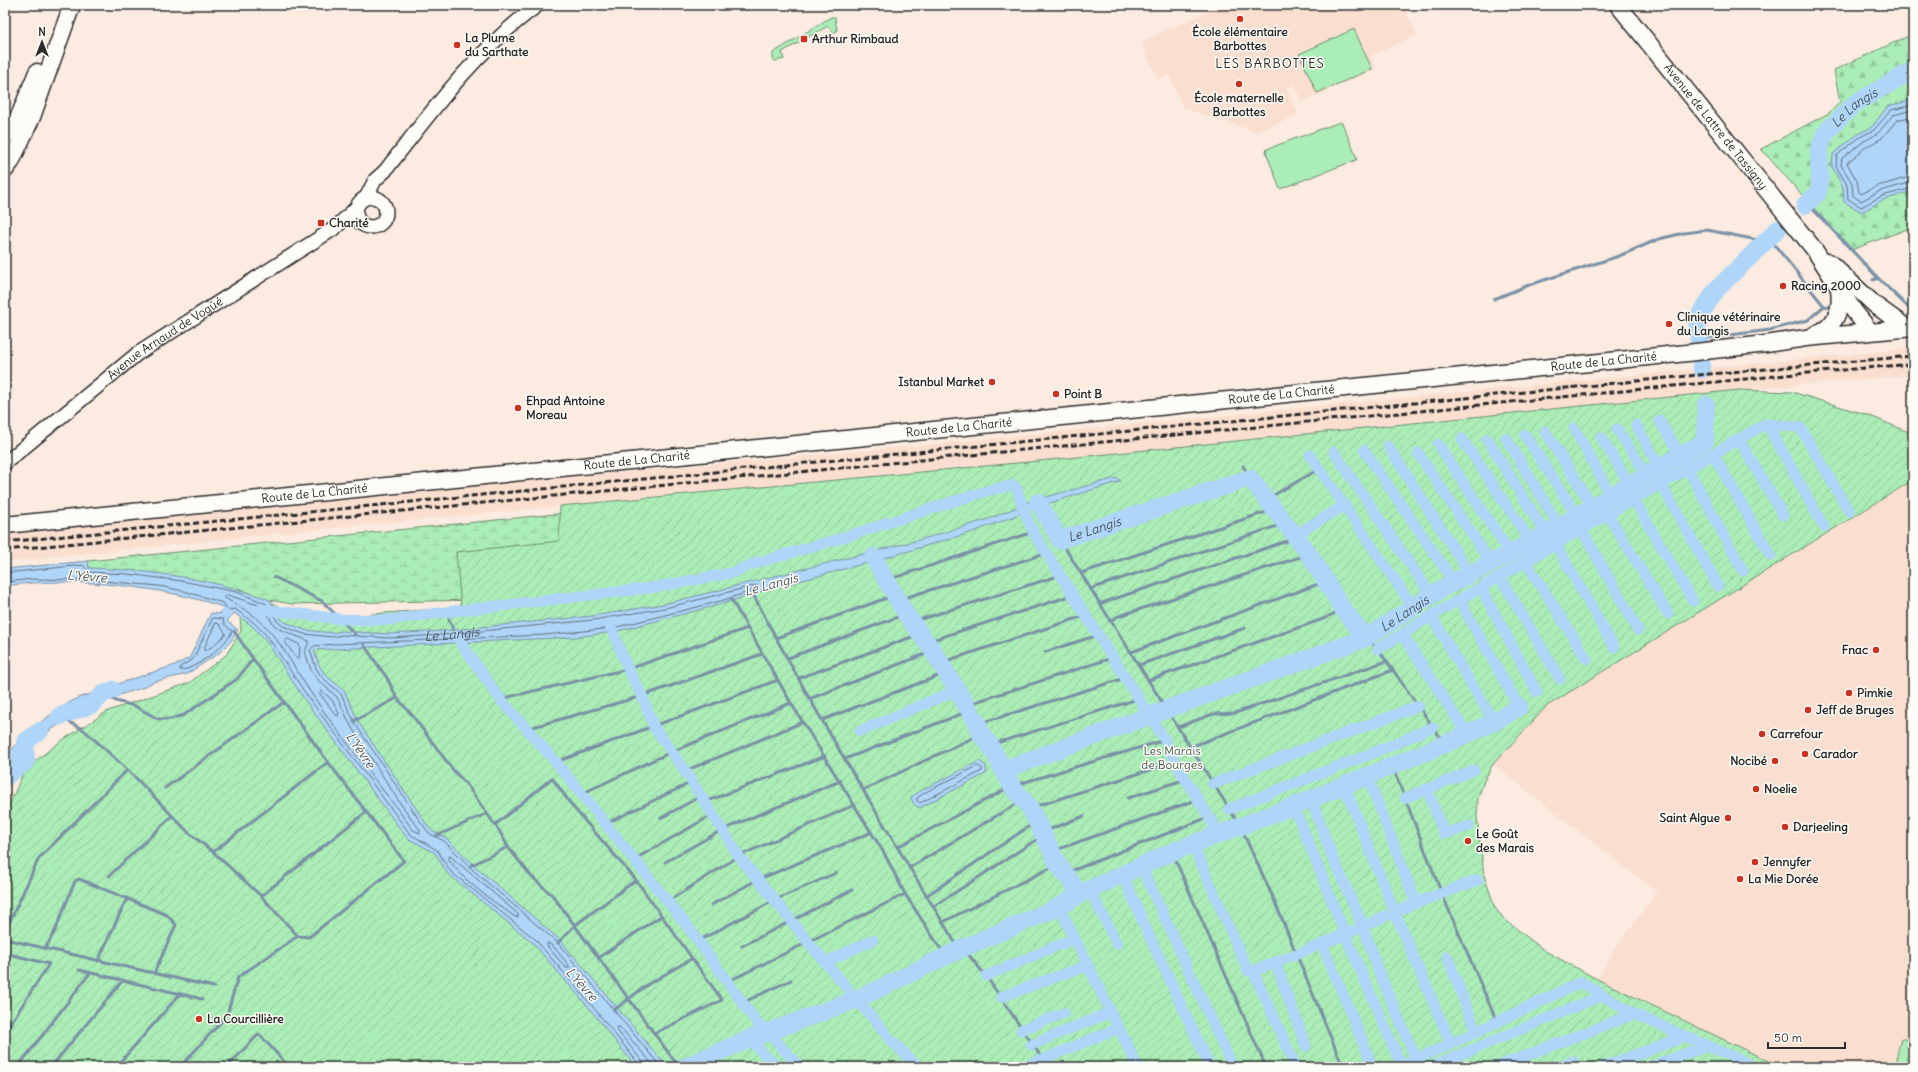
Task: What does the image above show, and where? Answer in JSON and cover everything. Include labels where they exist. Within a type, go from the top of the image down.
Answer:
[{"type":"main road","points":[[5,137],[20,114],[26,101],[61,5]]},
{"type":"main road","points":[[5,170],[11,162],[32,117],[72,5]]},
{"type":"main road","name":"Avenue de Lattre de Tassigny","points":[[1618,5],[1814,249],[1854,311],[1870,331]]},
{"type":"main road","name":"Avenue de Lattre de Tassigny","points":[[1814,249],[1875,305],[1910,328]]},
{"type":"main road","points":[[1806,338],[1826,329],[1836,317],[1841,301],[1839,286]]},
{"type":"main road","points":[[1870,331],[1875,305]]},
{"type":"main road","name":"Route de La Charité","points":[[5,525],[1687,353],[1806,338],[1910,328]]},
{"type":"street","name":"Avenue Arnaud de Vogüé","points":[[5,463],[137,354],[335,228],[361,202],[372,198],[380,183],[384,171],[447,92],[513,23],[538,5]]},
{"type":"street","name":"Avenue Arnaud de Vogüé","points":[[335,228],[354,223],[362,223],[373,226],[378,225],[384,219],[385,207],[372,198]]},
{"type":"street","points":[[357,207],[356,213],[362,223]]},
{"type":"shaded area","points":[[1223,5],[1403,5],[1417,35],[1371,56],[1376,69],[1302,102],[1294,84],[1287,87],[1298,115],[1256,132],[1183,108],[1169,75],[1158,80],[1141,42]]},
{"type":"shaded area","points":[[1913,348],[1913,375],[1739,390],[1038,461],[333,528],[5,562],[5,533],[321,499],[870,450]]},
{"type":"shaded area","points":[[1913,480],[1913,1067],[1781,1067],[1597,979],[1617,946],[1657,892],[1493,764],[1547,706]]},
{"type":"green space","points":[[831,17],[835,17],[837,31],[833,33],[828,26],[782,52],[784,59],[775,61],[773,59],[773,53]]},
{"type":"green space","points":[[1354,29],[1372,69],[1317,93],[1299,54]]},
{"type":"green space","points":[[1913,34],[1913,227],[1851,250],[1761,149],[1829,113],[1840,102],[1834,70]]},
{"type":"green space","points":[[1340,122],[1342,123],[1357,158],[1356,160],[1280,189],[1266,152],[1267,149]]},
{"type":"green space","name":"Les Marais de Bourges","points":[[1739,390],[1792,392],[1868,415],[1913,434],[1913,480],[1547,706],[1493,764],[1484,781],[1478,798],[1477,817],[1484,875],[1495,908],[1504,919],[1545,951],[1597,979],[1781,1067],[5,1067],[5,815],[25,769],[61,741],[108,711],[189,683],[226,655],[241,631],[238,588],[288,610],[348,616],[461,607],[456,552],[559,541],[560,506],[1038,461]]},
{"type":"green space","points":[[1004,469],[568,598],[292,604],[89,568],[88,561]]},
{"type":"green space","points":[[1901,1039],[1905,1039],[1913,1043],[1913,1058],[1907,1057],[1907,1067],[1894,1067]]},
{"type":"water","points":[[1913,100],[1913,191],[1883,200],[1862,212],[1844,202],[1843,187],[1832,167],[1833,154],[1858,134],[1872,127],[1888,106]]},
{"type":"water","name":"L'Yèvre","points":[[1116,478],[1121,481],[1040,506],[976,531],[885,558],[759,592],[722,604],[614,632],[576,637],[314,650],[319,665],[324,673],[345,692],[359,723],[432,831],[446,838],[477,868],[561,941],[667,1067],[636,1067],[590,1009],[532,942],[448,874],[435,853],[407,838],[304,699],[265,639],[251,625],[234,613],[227,621],[238,630],[232,640],[219,653],[187,674],[153,682],[144,687],[86,706],[29,745],[17,760],[5,782],[4,762],[16,744],[25,735],[74,700],[178,664],[190,657],[211,613],[220,614],[223,607],[172,593],[115,585],[57,582],[5,586],[5,569],[88,561],[89,568],[158,573],[226,586],[270,600],[280,618],[285,622],[305,630],[332,633],[342,631],[389,634],[441,631],[593,616],[664,604],[919,540],[989,519],[1031,501]]},
{"type":"water","points":[[980,761],[986,766],[987,773],[919,808],[913,803],[911,797],[922,790]]},
{"type":"waterway","name":"Le Langis","points":[[1805,205],[1818,193],[1820,182],[1819,150],[1826,132],[1854,104],[1913,70]]},
{"type":"waterway","points":[[1807,203],[1878,278],[1873,280]]},
{"type":"waterway","name":"Le Langis","points":[[1702,369],[1697,319],[1717,289],[1778,229]]},
{"type":"waterway","points":[[1494,299],[1529,285],[1619,256],[1659,239],[1684,233],[1707,230],[1773,243],[1824,306]]},
{"type":"waterway","points":[[1878,278],[1913,312]]},
{"type":"waterway","points":[[1698,339],[1770,330],[1808,320],[1824,306],[1830,307]]},
{"type":"waterway","name":"Le Langis","points":[[1003,770],[1366,638],[1441,589],[1534,541],[1705,441],[1706,405]]},
{"type":"waterway","points":[[1659,420],[1681,456],[1743,571]]},
{"type":"waterway","points":[[1378,649],[1431,616],[1765,424],[1800,427],[1849,511]]},
{"type":"waterway","points":[[1767,424],[1824,527]]},
{"type":"waterway","points":[[1636,425],[1660,468]]},
{"type":"waterway","points":[[1574,428],[1611,496]]},
{"type":"waterway","points":[[1617,429],[1647,475]]},
{"type":"waterway","points":[[1545,431],[1593,507]]},
{"type":"waterway","points":[[1525,435],[1577,516]]},
{"type":"waterway","points":[[1601,437],[1630,485]]},
{"type":"waterway","points":[[1506,438],[1559,526]]},
{"type":"waterway","points":[[1462,439],[1531,542]]},
{"type":"waterway","points":[[1487,439],[1546,534]]},
{"type":"waterway","points":[[1739,439],[1783,515]]},
{"type":"waterway","points":[[1438,444],[1510,553]]},
{"type":"waterway","points":[[1388,446],[1470,574]]},
{"type":"waterway","points":[[1364,450],[1454,582]]},
{"type":"waterway","points":[[1334,452],[1431,595]]},
{"type":"waterway","points":[[1418,453],[1491,563]]},
{"type":"waterway","points":[[1713,454],[1771,556]]},
{"type":"waterway","points":[[1310,455],[1413,607]]},
{"type":"waterway","points":[[1243,466],[1250,478]]},
{"type":"waterway","points":[[1267,499],[1319,469]]},
{"type":"waterway","name":"Le Langis","points":[[1038,502],[1060,540],[1250,478],[1309,554],[1343,609],[1366,638]]},
{"type":"waterway","points":[[1661,484],[1718,586]]},
{"type":"waterway","points":[[261,609],[340,619],[388,620],[651,588],[731,573],[753,564],[848,536],[990,490],[1013,485],[1017,489],[1033,532],[1165,740],[1175,762],[1220,835]]},
{"type":"waterway","points":[[1634,500],[1693,601]]},
{"type":"waterway","points":[[1295,535],[1345,505]]},
{"type":"waterway","points":[[1081,573],[1275,509]]},
{"type":"waterway","points":[[1608,515],[1668,614]]},
{"type":"waterway","points":[[1090,589],[1286,523]]},
{"type":"waterway","points":[[1582,530],[1638,630]]},
{"type":"waterway","points":[[887,580],[1033,532]]},
{"type":"waterway","points":[[1099,604],[1296,538]]},
{"type":"waterway","points":[[1060,540],[1240,826],[1272,895],[1343,1067]]},
{"type":"waterway","points":[[1556,545],[1614,647]]},
{"type":"waterway","points":[[898,600],[1047,553]]},
{"type":"waterway","points":[[1109,621],[1119,616],[1309,554]]},
{"type":"waterway","points":[[873,557],[906,614],[933,651],[978,724],[981,734],[990,745],[1012,786],[1030,808],[1058,864],[1080,894]]},
{"type":"waterway","points":[[1526,562],[1587,659]]},
{"type":"waterway","points":[[912,622],[1061,575]]},
{"type":"waterway","points":[[274,577],[322,601],[355,634]]},
{"type":"waterway","points":[[1500,577],[1560,679]]},
{"type":"waterway","points":[[1131,652],[1327,581]]},
{"type":"waterway","points":[[1481,588],[1537,692]]},
{"type":"waterway","points":[[752,592],[825,726],[956,944],[963,948],[986,976],[1048,1067]]},
{"type":"waterway","points":[[776,638],[895,595]]},
{"type":"waterway","points":[[926,642],[1073,595]]},
{"type":"waterway","points":[[731,599],[791,703],[884,853],[905,894],[946,957]]},
{"type":"waterway","points":[[1459,600],[1519,707]]},
{"type":"waterway","points":[[1149,680],[1323,619],[1343,609]]},
{"type":"waterway","points":[[446,612],[454,632]]},
{"type":"waterway","points":[[788,658],[906,614]]},
{"type":"waterway","points":[[940,663],[1084,616]]},
{"type":"waterway","points":[[1431,616],[1494,722]]},
{"type":"waterway","points":[[609,623],[628,669],[642,696],[654,727],[685,771],[739,856],[809,943],[893,1042],[918,1067]]},
{"type":"waterway","points":[[500,699],[628,669],[748,628]]},
{"type":"waterway","points":[[1139,665],[1245,628]]},
{"type":"waterway","points":[[213,852],[328,762],[234,631]]},
{"type":"waterway","points":[[799,678],[920,634]]},
{"type":"waterway","points":[[1402,634],[1467,734]]},
{"type":"waterway","points":[[1045,652],[1098,635]]},
{"type":"waterway","points":[[456,636],[500,699],[556,762],[689,928],[757,1023],[768,1032],[800,1067]]},
{"type":"waterway","points":[[1366,638],[1378,649],[1445,744]]},
{"type":"waterway","points":[[364,645],[387,678],[397,698],[412,715],[453,770],[467,785],[500,832],[508,847],[531,876],[553,896],[679,1067]]},
{"type":"waterway","points":[[809,699],[933,651]]},
{"type":"waterway","points":[[526,729],[642,696],[762,654]]},
{"type":"waterway","points":[[966,705],[1112,658]]},
{"type":"waterway","points":[[107,696],[116,701],[135,706],[158,719],[171,719],[184,715],[237,679],[253,659]]},
{"type":"waterway","points":[[1178,727],[1213,714],[1235,713],[1387,661]]},
{"type":"waterway","points":[[1190,747],[1393,670]]},
{"type":"waterway","points":[[822,720],[946,673]]},
{"type":"waterway","points":[[978,724],[1125,678]]},
{"type":"waterway","points":[[556,762],[778,680]]},
{"type":"waterway","points":[[60,716],[93,704],[103,694],[113,690]]},
{"type":"waterway","points":[[860,731],[957,690]]},
{"type":"waterway","points":[[354,721],[397,698]]},
{"type":"waterway","points":[[990,745],[1138,699]]},
{"type":"waterway","points":[[165,788],[284,702]]},
{"type":"waterway","points":[[581,794],[671,752],[791,703]]},
{"type":"waterway","points":[[1213,784],[1418,706]]},
{"type":"waterway","points":[[684,1067],[749,1039],[858,999],[963,948],[1059,907],[1080,894],[1172,852],[1294,806],[1445,744],[1494,722],[1519,707]]},
{"type":"waterway","points":[[845,759],[969,711]]},
{"type":"waterway","points":[[62,718],[84,730],[133,775],[188,832],[213,852],[261,896],[298,936]]},
{"type":"waterway","points":[[685,771],[803,722]]},
{"type":"waterway","points":[[1229,809],[1373,753],[1433,727]]},
{"type":"waterway","points":[[5,777],[26,761],[25,742],[40,731]]},
{"type":"waterway","points":[[863,790],[981,734]]},
{"type":"waterway","points":[[897,847],[1012,786],[1165,740]]},
{"type":"waterway","points":[[705,802],[825,756]]},
{"type":"waterway","points":[[180,1067],[221,1022],[228,1011],[238,977],[298,936],[309,937],[404,861],[328,762]]},
{"type":"waterway","points":[[1030,808],[1175,762]]},
{"type":"waterway","points":[[1392,765],[1442,894],[1497,1022]]},
{"type":"waterway","points":[[5,932],[39,858],[127,770]]},
{"type":"waterway","points":[[1405,798],[1474,770]]},
{"type":"waterway","points":[[1367,775],[1416,903]]},
{"type":"waterway","points":[[495,825],[552,778],[573,807],[636,880],[722,1000],[655,1033]]},
{"type":"waterway","points":[[1128,798],[1186,779]]},
{"type":"waterway","points":[[665,862],[722,830],[840,781]]},
{"type":"waterway","points":[[605,824],[692,782]]},
{"type":"waterway","points":[[1344,785],[1395,913],[1451,1044]]},
{"type":"waterway","points":[[1427,789],[1444,834],[1469,826]]},
{"type":"waterway","points":[[661,818],[701,796]]},
{"type":"waterway","points":[[1053,851],[1199,799]]},
{"type":"waterway","points":[[1311,799],[1332,856],[1363,926],[1378,970],[1416,1059]]},
{"type":"waterway","points":[[909,868],[1023,800]]},
{"type":"waterway","points":[[667,902],[739,856],[854,805]]},
{"type":"waterway","points":[[1294,806],[1345,934],[1401,1065]]},
{"type":"waterway","points":[[261,896],[366,812]]},
{"type":"waterway","points":[[436,836],[486,814]]},
{"type":"waterway","points":[[635,859],[712,815]]},
{"type":"waterway","points":[[109,876],[172,816]]},
{"type":"waterway","points":[[934,906],[1036,840],[1043,832],[1084,816]]},
{"type":"waterway","points":[[1066,873],[1209,817]]},
{"type":"waterway","points":[[926,896],[1037,821]]},
{"type":"waterway","points":[[711,905],[757,880],[870,833]]},
{"type":"waterway","points":[[1193,845],[1248,971],[1253,971],[1296,1067]]},
{"type":"waterway","points":[[470,866],[508,847]]},
{"type":"waterway","points":[[1172,852],[1266,1067]]},
{"type":"waterway","points":[[943,922],[1058,864]]},
{"type":"waterway","points":[[1141,866],[1233,1067]]},
{"type":"waterway","points":[[698,941],[775,900],[836,873]]},
{"type":"waterway","points":[[1123,875],[1146,929],[1210,1067]]},
{"type":"waterway","points":[[45,949],[55,931],[75,881],[79,879],[167,915],[176,925],[154,973]]},
{"type":"waterway","points":[[558,943],[574,926],[636,880]]},
{"type":"waterway","points":[[1253,971],[1322,944],[1416,903],[1478,880]]},
{"type":"waterway","points":[[742,946],[852,890]]},
{"type":"waterway","points":[[1090,890],[1117,944]]},
{"type":"waterway","points":[[727,982],[905,894]]},
{"type":"waterway","points":[[98,961],[127,898]]},
{"type":"waterway","points":[[1059,907],[1138,1067]]},
{"type":"waterway","points":[[598,958],[661,916]]},
{"type":"waterway","points":[[986,976],[1075,938]]},
{"type":"waterway","points":[[5,939],[214,987]]},
{"type":"waterway","points":[[826,962],[873,940]]},
{"type":"waterway","points":[[1322,944],[1373,1067]]},
{"type":"waterway","points":[[5,953],[49,964],[5,1032]]},
{"type":"waterway","points":[[1447,956],[1476,1032]]},
{"type":"waterway","points":[[614,1010],[647,985],[691,959]]},
{"type":"waterway","points":[[1275,962],[1306,1046]]},
{"type":"waterway","points":[[1001,997],[1088,965]]},
{"type":"waterway","points":[[79,970],[202,999]]},
{"type":"waterway","points":[[18,1067],[90,973]]},
{"type":"waterway","points":[[51,1067],[123,980]]},
{"type":"waterway","points":[[742,1003],[791,980]]},
{"type":"waterway","points":[[1397,1067],[1451,1044],[1581,982],[1634,1014],[1749,1064],[1746,1067]]},
{"type":"waterway","points":[[116,1067],[180,994]]},
{"type":"waterway","points":[[1431,1067],[1603,995]]},
{"type":"waterway","points":[[1031,1045],[1111,1012]]},
{"type":"waterway","points":[[1021,1030],[1064,1013]]},
{"type":"waterway","points":[[1496,1067],[1634,1014]]},
{"type":"waterway","points":[[1024,1067],[1119,1028]]},
{"type":"waterway","points":[[227,1067],[259,1034],[289,1067]]},
{"type":"waterway","points":[[1603,1067],[1686,1036]]},
{"type":"waterway","points":[[749,1039],[777,1067]]},
{"type":"waterway","points":[[1650,1067],[1707,1046]]},
{"type":"waterway","points":[[1557,1067],[1573,1061]]},
{"type":"waterway","points":[[1133,1067],[1137,1065]]},
{"type":"railway","points":[[5,542],[1698,375],[1913,356]]},
{"type":"railway","points":[[5,550],[1796,374],[1913,364]]},
{"type":"place","name":"École élémentaire Barbottes","points":[[1240,19]]},
{"type":"place","name":"Arthur Rimbaud","points":[[804,39]]},
{"type":"place","name":"La Plume du Sarthate","points":[[457,45]]},
{"type":"place","name":"École maternelle Barbottes","points":[[1239,84]]},
{"type":"place","name":"Charité","points":[[321,223]]},
{"type":"place","name":"Racing 2000","points":[[1783,286]]},
{"type":"place","name":"Clinique vétérinaire du Langis","points":[[1669,324]]},
{"type":"place","name":"Istanbul Market","points":[[992,382]]},
{"type":"place","name":"Point B","points":[[1056,394]]},
{"type":"place","name":"Ehpad Antoine Moreau","points":[[518,408]]},
{"type":"place","name":"Fnac","points":[[1876,650]]},
{"type":"place","name":"Pimkie","points":[[1849,693]]},
{"type":"place","name":"Jeff de Bruges","points":[[1808,710]]},
{"type":"place","name":"Carrefour","points":[[1762,734]]},
{"type":"place","name":"Carador","points":[[1805,754]]},
{"type":"place","name":"Nocibé","points":[[1775,761]]},
{"type":"place","name":"Noelie","points":[[1756,789]]},
{"type":"place","name":"Saint Algue","points":[[1728,818]]},
{"type":"place","name":"Darjeeling","points":[[1785,827]]},
{"type":"place","name":"Le Goût des Marais","points":[[1468,841]]},
{"type":"place","name":"Jennyfer","points":[[1755,862]]},
{"type":"place","name":"La Mie Dorée","points":[[1740,879]]},
{"type":"place","name":"La Courcillière","points":[[199,1019]]},
{"type":"district","name":"LES BARBOTTES","points":[[1270,63]]}]
